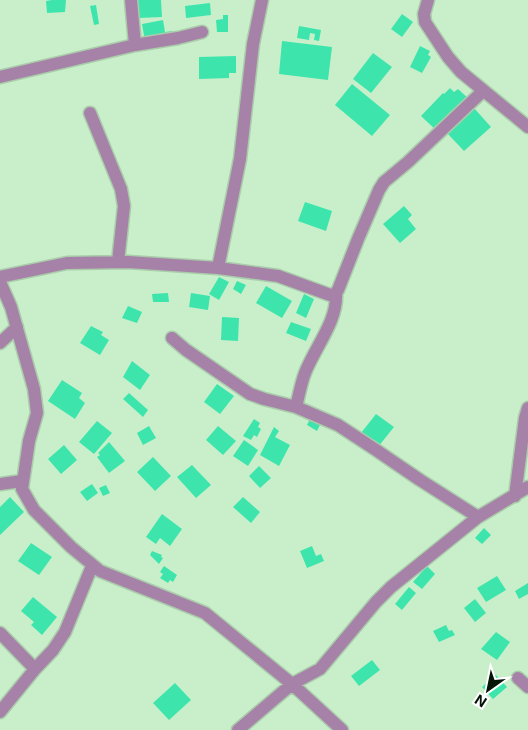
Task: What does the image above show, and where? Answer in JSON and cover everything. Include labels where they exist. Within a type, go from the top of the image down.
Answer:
[{"type":"street","points":[[131,0],[135,44]]},
{"type":"street","points":[[218,268],[240,159],[253,44],[262,0]]},
{"type":"street","points":[[428,0],[424,14],[425,22],[455,64],[483,91],[528,128]]},
{"type":"street","points":[[0,77],[135,44],[178,38],[202,32]]},
{"type":"street","points":[[296,407],[305,373],[332,316],[337,301],[336,293],[375,198],[384,182],[408,162],[483,91]]},
{"type":"street","points":[[90,113],[121,189],[124,206],[118,262]]},
{"type":"street","points":[[0,276],[67,263],[118,262],[218,268],[278,276],[330,295],[336,293]]},
{"type":"street","points":[[0,282],[12,307],[34,389],[37,413],[29,441],[22,481],[24,496],[34,510],[92,566],[114,577],[205,613],[292,684],[342,730]]},
{"type":"street","points":[[0,343],[17,328]]},
{"type":"street","points":[[172,338],[186,350],[250,394],[296,407],[338,425],[478,517]]},
{"type":"street","points":[[515,496],[525,418],[528,408]]},
{"type":"street","points":[[0,484],[22,481]]},
{"type":"street","points":[[238,730],[292,684],[320,669],[328,662],[376,602],[391,587],[478,517],[528,487]]},
{"type":"street","points":[[0,712],[34,669],[53,650],[65,632],[92,566]]},
{"type":"street","points":[[0,633],[34,669]]},
{"type":"street","points":[[518,678],[528,687]]},
{"type":"building","points":[[66,0],[65,12],[47,13],[46,1]]},
{"type":"building","points":[[137,0],[161,0],[162,17],[139,18]]},
{"type":"building","points":[[210,3],[211,15],[186,18],[185,6]]},
{"type":"building","points":[[96,5],[99,24],[94,25],[90,6]]},
{"type":"building","points":[[402,14],[413,22],[402,37],[391,29]]},
{"type":"building","points":[[223,15],[228,15],[228,32],[217,32],[216,20],[223,19]]},
{"type":"building","points":[[163,20],[165,32],[172,31],[173,37],[145,42],[142,24]]},
{"type":"building","points":[[299,26],[321,30],[319,41],[314,40],[315,34],[310,33],[309,40],[297,38]]},
{"type":"building","points":[[282,41],[332,47],[328,80],[279,74]]},
{"type":"building","points":[[420,46],[430,51],[428,55],[431,57],[422,73],[410,67]]},
{"type":"building","points":[[373,53],[392,67],[371,93],[353,79]]},
{"type":"building","points":[[236,56],[236,73],[229,73],[229,78],[199,79],[199,57]]},
{"type":"building","points":[[352,84],[390,115],[372,136],[335,105]]},
{"type":"building","points":[[450,88],[454,92],[458,89],[469,99],[438,132],[421,116]]},
{"type":"building","points":[[474,108],[491,127],[464,151],[447,133]]},
{"type":"building","points":[[305,202],[332,211],[326,231],[298,221]]},
{"type":"building","points":[[404,206],[412,215],[408,219],[416,229],[400,243],[383,224]]},
{"type":"building","points":[[219,277],[229,282],[219,300],[209,294]]},
{"type":"building","points":[[237,281],[246,285],[241,294],[233,289]]},
{"type":"building","points":[[266,286],[292,301],[282,318],[256,303]]},
{"type":"building","points":[[168,293],[169,302],[153,302],[152,294]]},
{"type":"building","points":[[191,293],[210,296],[208,310],[189,307]]},
{"type":"building","points":[[304,294],[314,299],[306,318],[296,313]]},
{"type":"building","points":[[128,306],[142,312],[137,323],[122,318]]},
{"type":"building","points":[[222,317],[239,318],[238,341],[221,340]]},
{"type":"building","points":[[291,322],[311,329],[306,341],[286,333]]},
{"type":"building","points":[[91,326],[103,332],[101,335],[109,340],[100,355],[80,343]]},
{"type":"building","points":[[132,361],[150,375],[140,390],[123,377]]},
{"type":"building","points":[[62,380],[82,393],[79,398],[85,403],[75,419],[48,401]]},
{"type":"building","points":[[217,384],[234,396],[220,414],[204,402]]},
{"type":"building","points":[[129,393],[148,410],[143,417],[123,399]]},
{"type":"building","points":[[376,414],[394,427],[378,447],[361,433]]},
{"type":"building","points":[[311,417],[321,423],[317,431],[307,425]]},
{"type":"building","points":[[254,419],[260,423],[258,427],[261,429],[257,437],[254,435],[251,440],[243,436]]},
{"type":"building","points":[[97,421],[112,433],[94,454],[79,442]]},
{"type":"building","points":[[149,426],[156,438],[143,445],[137,433]]},
{"type":"building","points":[[218,426],[236,441],[223,455],[206,440]]},
{"type":"building","points":[[274,427],[279,431],[275,437],[290,445],[279,466],[260,455]]},
{"type":"building","points":[[244,440],[258,450],[248,466],[233,456]]},
{"type":"building","points":[[109,442],[125,461],[109,473],[97,457],[100,455],[98,453]]},
{"type":"building","points":[[64,445],[77,460],[61,474],[48,459]]},
{"type":"building","points":[[153,457],[171,476],[155,491],[137,472]]},
{"type":"building","points":[[192,465],[211,485],[196,498],[177,477]]},
{"type":"building","points":[[259,466],[271,478],[260,488],[249,476]]},
{"type":"building","points":[[92,484],[98,493],[87,501],[80,492]]},
{"type":"building","points":[[106,485],[110,493],[103,496],[99,488]]},
{"type":"building","points":[[10,497],[24,512],[0,535],[0,507]]},
{"type":"building","points":[[243,497],[260,512],[251,523],[233,507]]},
{"type":"building","points":[[162,514],[182,529],[170,546],[160,538],[156,544],[146,537]]},
{"type":"building","points":[[484,528],[491,535],[482,544],[475,538]]},
{"type":"building","points":[[31,543],[52,557],[39,575],[18,561]]},
{"type":"building","points":[[312,546],[316,556],[321,554],[324,561],[307,568],[300,551]]},
{"type":"building","points":[[152,551],[162,555],[161,557],[163,558],[159,564],[150,555]]},
{"type":"building","points":[[164,566],[177,575],[173,582],[170,580],[168,583],[160,578],[163,574],[160,572]]},
{"type":"building","points":[[427,566],[435,574],[422,589],[413,582]]},
{"type":"building","points":[[497,576],[506,590],[486,602],[477,588]]},
{"type":"building","points":[[528,583],[528,594],[519,599],[515,591]]},
{"type":"building","points":[[409,587],[416,593],[402,610],[395,604]]},
{"type":"building","points":[[33,597],[57,617],[42,635],[31,625],[34,622],[21,611]]},
{"type":"building","points":[[475,599],[486,613],[475,622],[464,608]]},
{"type":"building","points":[[446,625],[449,631],[452,630],[455,635],[439,642],[433,631]]},
{"type":"building","points":[[496,632],[510,642],[497,660],[481,649]]},
{"type":"building","points":[[372,660],[380,670],[359,686],[351,676]]},
{"type":"building","points":[[496,675],[507,687],[493,699],[482,687]]},
{"type":"building","points":[[175,683],[191,700],[169,720],[153,703]]}]
